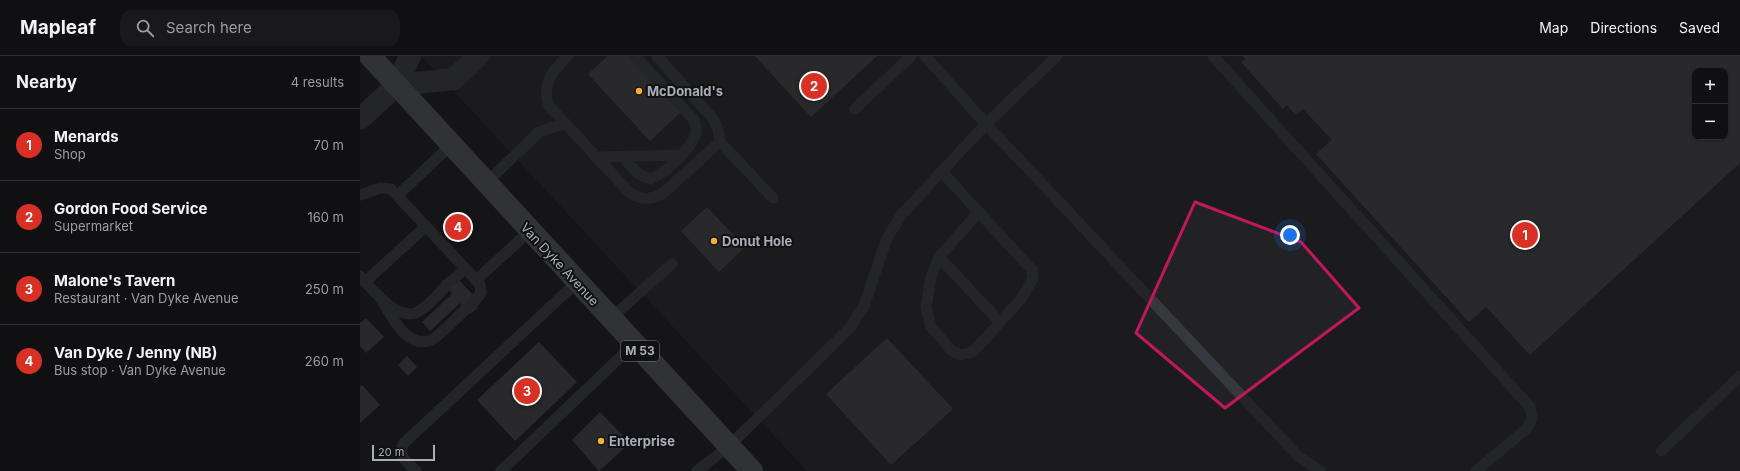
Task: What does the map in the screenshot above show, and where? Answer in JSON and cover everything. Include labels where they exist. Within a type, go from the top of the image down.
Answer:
[{"type":"main road","name":"Van Dyke Avenue","points":[[370,56],[610,319],[752,471]]},
{"type":"street","points":[[360,119],[397,85],[410,56]]},
{"type":"street","points":[[397,85],[454,79],[478,56]]},
{"type":"lane","points":[[568,56],[552,73],[546,93],[550,106],[630,193],[639,198],[651,199],[662,194],[720,142]]},
{"type":"lane","points":[[623,157],[634,170],[642,176],[651,178],[666,170],[682,155],[693,143],[697,134],[697,126],[694,120],[635,56]]},
{"type":"lane","points":[[657,56],[714,120],[718,129],[720,142],[772,198]]},
{"type":"lane","points":[[856,109],[911,56]]},
{"type":"lane","points":[[925,56],[986,124],[1298,456],[1320,471]]},
{"type":"lane","points":[[697,471],[729,446],[851,327],[864,306],[887,238],[902,214],[986,124],[1057,56]]},
{"type":"lane","points":[[1213,56],[1530,406],[1532,419],[1525,430],[1476,471]]},
{"type":"lane","points":[[486,183],[539,132],[565,123]]},
{"type":"lane","points":[[398,195],[451,145]]},
{"type":"lane","points":[[597,158],[682,155]]},
{"type":"lane","points":[[942,172],[979,212],[1032,270],[1033,278],[1022,298],[973,352],[961,355],[952,351],[931,326],[926,307],[930,277],[939,257],[979,212]]},
{"type":"lane","points":[[360,195],[380,188],[390,189],[398,195],[480,285],[480,293],[469,306],[432,340],[423,342],[415,340],[404,332],[396,323],[381,299],[363,279],[426,226]]},
{"type":"lane","points":[[476,280],[530,231]]},
{"type":"lane","points":[[939,257],[1000,322]]},
{"type":"lane","points":[[610,319],[672,264]]},
{"type":"lane","points":[[381,299],[396,310],[407,314],[415,312],[423,308],[465,268]]},
{"type":"lane","points":[[416,471],[404,459],[401,452],[403,444],[577,282]]},
{"type":"lane","points":[[501,471],[634,344]]},
{"type":"lane","points":[[1661,451],[1740,376]]},
{"type":"highlighted area","points":[[1195,202],[1301,242],[1359,308],[1225,408],[1136,333]]},
{"type":"shaded area","points":[[421,56],[1740,56],[1740,471],[807,471]]},
{"type":"building","points":[[608,56],[629,56],[681,112],[650,141],[588,74]]},
{"type":"building","points":[[755,56],[877,56],[811,117]]},
{"type":"building","points":[[1242,56],[1740,56],[1740,163],[1530,355],[1486,307],[1469,322],[1316,154],[1332,140],[1303,109],[1296,115],[1287,105],[1283,109],[1241,62],[1245,59]]},
{"type":"building","points":[[707,207],[745,247],[719,272],[681,231]]},
{"type":"building","points":[[449,276],[456,284],[459,280],[474,296],[470,299],[478,308],[470,314],[460,303],[430,331],[422,322],[452,294],[441,282]]},
{"type":"building","points":[[366,318],[384,337],[366,353],[360,346],[360,323]]},
{"type":"building","points":[[887,338],[953,409],[891,465],[826,394]]},
{"type":"building","points":[[539,342],[577,382],[515,441],[477,400]]},
{"type":"building","points":[[407,356],[417,367],[408,376],[398,365]]},
{"type":"building","points":[[362,385],[380,405],[360,423],[360,387]]},
{"type":"building","name":"Enterprise","points":[[600,412],[630,443],[599,471],[572,440]]},
{"type":"place","name":"Gordon Food Service","points":[[814,86]]},
{"type":"place","name":"McDonald's","points":[[639,91]]},
{"type":"place","name":"Van Dyke / Jenny (NB)","points":[[458,227]]},
{"type":"place","name":"Menards","points":[[1525,235]]},
{"type":"place","name":"Donut Hole","points":[[714,241]]},
{"type":"place","name":"Malone's Tavern","points":[[527,391]]},
{"type":"place","name":"Enterprise","points":[[601,441]]}]
